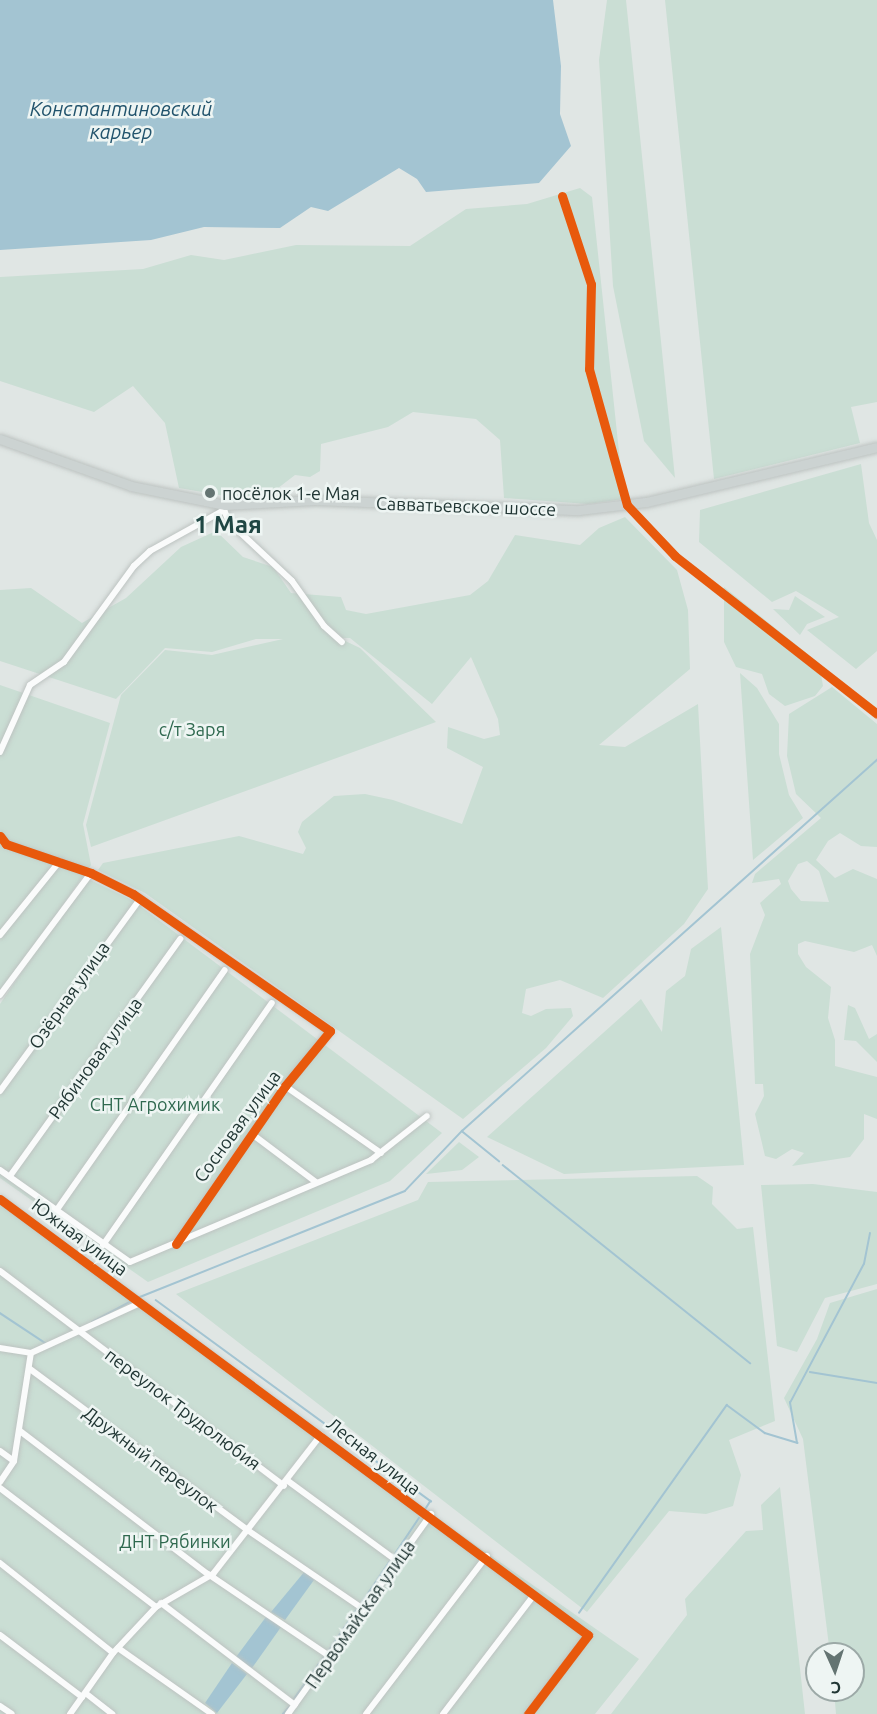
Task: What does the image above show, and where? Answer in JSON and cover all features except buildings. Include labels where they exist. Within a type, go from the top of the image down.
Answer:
[{"type":"main road","name":"Савватьевское шоссе","points":[[0,439],[131,486],[225,508],[315,500],[607,509],[877,447]]},
{"type":"street","points":[[0,752],[30,685],[64,662],[134,566],[150,551],[225,508],[229,522],[291,581],[324,626],[342,642]]},
{"type":"street","points":[[0,836],[3,844],[91,873],[140,899]]},
{"type":"street","points":[[0,935],[60,861]]},
{"type":"street","points":[[0,995],[91,873]]},
{"type":"street","name":"Сосновая улица","points":[[140,899],[330,1031],[285,1086],[176,1244]]},
{"type":"street","name":"Озёрная улица","points":[[0,1091],[140,899]]},
{"type":"street","name":"Рябиновая улица","points":[[10,1176],[180,939]]},
{"type":"street","points":[[56,1211],[225,970]]},
{"type":"street","points":[[103,1245],[272,1003]]},
{"type":"street","points":[[285,1086],[381,1153]]},
{"type":"street","points":[[0,1170],[130,1262],[176,1244],[381,1153],[427,1116]]},
{"type":"street","points":[[252,1134],[316,1182]]},
{"type":"street","name":"Южная улица","points":[[0,1198],[140,1303]]},
{"type":"street","name":"переулок Трудолюбия","points":[[0,1271],[286,1484],[397,1561]]},
{"type":"street","points":[[0,1348],[32,1353],[140,1303]]},
{"type":"street","name":"Лесная улица","points":[[140,1303],[429,1516],[487,1556],[588,1635],[528,1714]]},
{"type":"street","points":[[0,1482],[14,1461],[32,1353]]},
{"type":"street","name":"Дружный переулок","points":[[30,1369],[246,1529],[362,1608]]},
{"type":"street","points":[[20,1431],[213,1574],[329,1656]]},
{"type":"street","points":[[70,1714],[116,1651],[159,1605],[213,1574],[246,1529],[286,1484],[321,1435]]},
{"type":"street","points":[[0,1451],[14,1461]]},
{"type":"street","points":[[0,1488],[295,1705]]},
{"type":"street","name":"Первомайская улица","points":[[288,1714],[429,1516]]},
{"type":"street","points":[[366,1714],[487,1556]]},
{"type":"street","points":[[0,1563],[116,1651],[212,1714]]},
{"type":"street","points":[[443,1714],[534,1595]]},
{"type":"street","points":[[0,1635],[112,1714]]},
{"type":"street","points":[[0,1706],[12,1714]]},
{"type":"green space","points":[[607,0],[626,0],[675,478],[644,441],[613,286],[599,60]]},
{"type":"green space","points":[[665,0],[877,0],[877,402],[851,407],[860,443],[714,479]]},
{"type":"green space","points":[[580,188],[592,197],[624,499],[588,504],[504,498],[500,440],[476,419],[413,412],[388,427],[321,444],[320,471],[310,477],[295,475],[269,495],[231,497],[179,488],[165,423],[133,386],[94,412],[0,381],[0,277],[143,269],[191,255],[224,260],[296,245],[410,246],[466,209],[527,204]]},
{"type":"green space","points":[[861,464],[869,523],[877,540],[877,651],[856,669],[807,630],[839,617],[796,591],[772,602],[699,542],[700,510]]},
{"type":"green space","name":"с/т Заря","points":[[625,517],[677,570],[688,610],[690,669],[599,745],[625,747],[698,704],[708,889],[684,924],[603,998],[560,980],[526,989],[522,1013],[531,1016],[546,1009],[571,1008],[573,1016],[546,1048],[463,1119],[145,893],[98,870],[103,863],[239,836],[303,854],[306,848],[298,832],[302,822],[334,796],[365,794],[393,800],[462,824],[483,767],[447,748],[448,727],[484,739],[500,735],[498,719],[471,657],[432,704],[350,638],[339,638],[360,648],[436,722],[91,847],[86,825],[121,695],[165,650],[212,655],[283,639],[256,639],[212,652],[165,648],[116,699],[0,661],[0,590],[31,588],[82,623],[126,598],[181,547],[216,531],[243,557],[273,567],[291,593],[341,597],[346,610],[366,614],[470,595],[488,581],[515,535],[580,545],[599,528]]},
{"type":"green space","points":[[724,587],[819,663],[823,686],[815,696],[785,706],[769,694],[762,674],[736,667],[724,642]]},
{"type":"green space","points":[[795,596],[825,617],[807,624],[800,635],[773,609],[789,610]]},
{"type":"green space","points":[[740,673],[757,688],[779,724],[779,754],[789,795],[803,818],[753,860]]},
{"type":"green space","points":[[0,685],[110,723],[83,824],[91,865],[0,994]]},
{"type":"green space","points":[[832,687],[877,724],[877,847],[861,846],[840,833],[828,841],[816,860],[835,878],[853,869],[877,879],[877,956],[872,945],[854,952],[805,941],[798,944],[798,954],[806,967],[831,987],[828,1018],[835,1040],[835,1066],[877,1077],[877,1119],[864,1114],[864,1139],[850,1157],[792,1166],[804,1153],[792,1149],[776,1159],[765,1156],[755,1114],[764,1096],[763,1084],[755,1084],[750,954],[765,915],[760,903],[781,884],[779,879],[752,883],[755,874],[821,818],[796,794],[787,756],[789,714]],"holes":[[[807,861],[819,871],[829,902],[801,901],[791,889],[788,881],[798,864]]]},
{"type":"green space","name":"СНТ Агрохимик","points":[[86,878],[132,900],[442,1133],[390,1181],[148,1282],[0,1178],[0,1004]]},
{"type":"green space","points":[[721,927],[744,1165],[564,1174],[487,1137],[641,999],[662,1032],[666,991],[685,976],[691,949]]},
{"type":"green space","points":[[848,1005],[855,1008],[869,1039],[877,1034],[877,1062],[856,1041],[844,1040]]},
{"type":"green space","points":[[459,1142],[479,1157],[462,1170],[426,1174]]},
{"type":"green space","points":[[697,1176],[713,1187],[712,1204],[737,1229],[753,1227],[775,1421],[729,1440],[741,1475],[733,1506],[706,1514],[669,1511],[587,1612],[176,1294],[418,1200],[428,1182]]},
{"type":"green space","points":[[813,1184],[877,1192],[877,1284],[825,1298],[797,1352],[777,1346],[761,1185]]},
{"type":"green space","name":"ДНТ Рябинки","points":[[0,1198],[431,1514],[639,1659],[595,1714],[0,1714]]},
{"type":"green space","points":[[877,1289],[877,1714],[836,1714],[835,1702],[865,1702],[865,1642],[828,1642],[803,1439],[784,1398],[817,1339],[830,1303]]},
{"type":"green space","points":[[780,1487],[805,1714],[611,1714],[687,1615],[685,1599],[746,1531],[763,1530],[761,1505]]},
{"type":"water","name":"Константиновский карьер","points":[[0,0],[553,0],[561,66],[560,114],[571,146],[539,183],[426,192],[417,179],[399,168],[328,211],[311,207],[280,228],[204,227],[151,240],[0,250]]},
{"type":"water","points":[[305,1571],[314,1580],[285,1620],[271,1612]]},
{"type":"water","points":[[266,1617],[281,1627],[252,1668],[236,1657]]},
{"type":"water","points":[[232,1663],[247,1674],[217,1713],[205,1703]]},
{"type":"waterway","points":[[140,1297],[405,1191],[462,1131],[877,760]]},
{"type":"waterway","points":[[462,1131],[499,1161]]},
{"type":"waterway","points":[[503,1165],[750,1363]]},
{"type":"waterway","points":[[579,1613],[727,1405],[765,1433],[797,1443],[790,1403],[864,1264],[870,1234]]},
{"type":"waterway","points":[[156,1300],[431,1501],[424,1512]]},
{"type":"waterway","points":[[92,1322],[130,1302]]},
{"type":"waterway","points":[[0,1313],[47,1344]]},
{"type":"waterway","points":[[810,1372],[877,1383]]},
{"type":"waterway","points":[[395,1554],[419,1518]]},
{"type":"waterway","points":[[361,1604],[390,1561]]},
{"type":"waterway","points":[[328,1652],[357,1609]]},
{"type":"waterway","points":[[294,1699],[324,1657]]},
{"type":"waterway","points":[[283,1714],[290,1706]]},
{"type":"cycle path","points":[[562,196],[591,284],[589,369],[627,505],[675,556],[877,714]]},
{"type":"cycle path","points":[[0,836],[6,844],[91,873],[133,894],[330,1031],[285,1086],[176,1244]]},
{"type":"cycle path","points":[[0,1199],[588,1635],[528,1714]]},
{"type":"place","name":"посёлок 1-е Мая","points":[[210,493]]},
{"type":"district","name":"1 Мая","points":[[228,525]]}]
